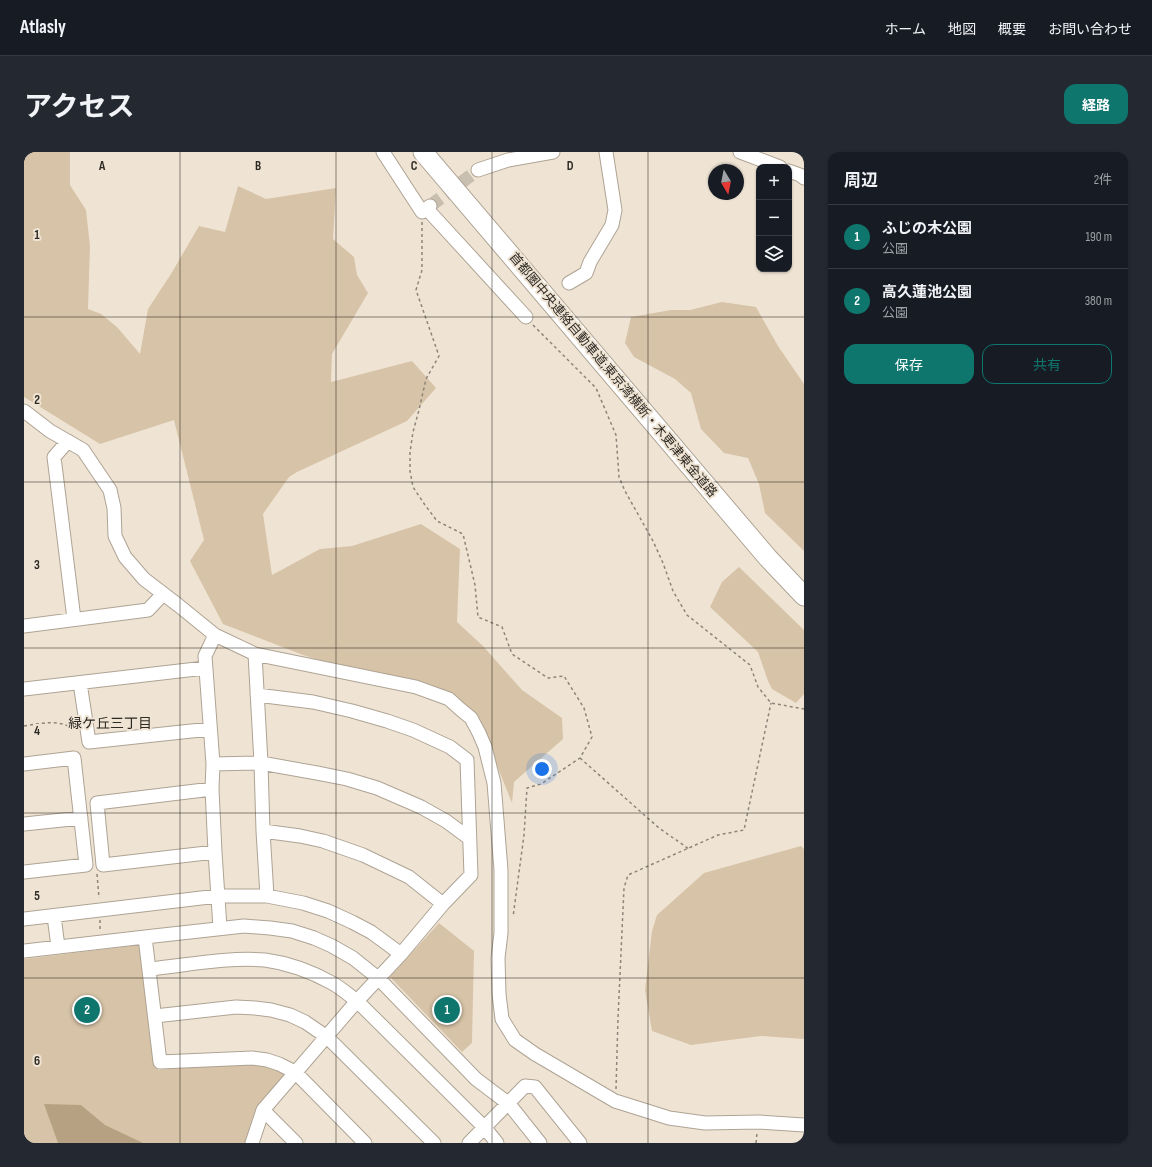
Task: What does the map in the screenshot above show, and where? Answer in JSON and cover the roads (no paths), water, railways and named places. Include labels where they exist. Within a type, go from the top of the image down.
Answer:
[{"type":"highway","name":"首都圏中央連絡自動車道;東京湾横断・木更津東金道路","points":[[423,152],[768,558],[804,596]]},
{"type":"street","points":[[383,152],[426,209],[526,317]]},
{"type":"street","points":[[478,170],[508,160],[553,152]]},
{"type":"street","points":[[569,283],[586,273],[590,262],[612,225],[615,210],[606,152]]},
{"type":"street","points":[[740,152],[772,164]]},
{"type":"street","points":[[792,171],[804,178]]},
{"type":"street","points":[[24,411],[50,430],[83,450],[110,490],[114,508],[115,536],[125,557],[144,579],[215,635],[254,654],[416,687],[449,699],[471,718],[485,748],[494,783],[501,870],[501,933],[498,958],[499,994],[502,1019],[515,1040],[615,1101],[669,1118],[705,1123],[759,1122],[804,1125]]},
{"type":"street","points":[[68,441],[54,457],[74,619]]},
{"type":"street","points":[[24,626],[148,610],[163,594]]},
{"type":"street","points":[[215,635],[204,656],[213,764],[212,789],[220,928]]},
{"type":"street","points":[[254,654],[267,896]]},
{"type":"street","points":[[24,686],[24,689],[80,684],[205,668]]},
{"type":"street","points":[[80,684],[89,742],[210,729]]},
{"type":"street","points":[[252,1143],[263,1110],[357,1001],[401,954],[443,904],[471,874],[467,760],[450,747],[413,730],[352,711],[313,702],[257,696]]},
{"type":"street","points":[[24,764],[74,758],[86,865],[24,872]]},
{"type":"street","points":[[213,764],[261,763],[347,779],[377,788],[421,807],[446,821],[469,838]]},
{"type":"street","points":[[212,789],[97,803],[103,865],[215,852]]},
{"type":"street","points":[[24,824],[81,818]]},
{"type":"street","points":[[263,832],[300,836],[322,841],[363,855],[408,877],[443,904]]},
{"type":"street","points":[[24,919],[218,896],[267,896],[303,903],[328,910],[371,932],[401,954]]},
{"type":"street","points":[[54,916],[58,947]]},
{"type":"street","points":[[24,951],[244,926],[292,931],[314,938],[353,958],[378,978],[476,1079],[509,1104],[540,1143]]},
{"type":"street","points":[[145,937],[160,1062],[252,1058],[267,1060],[279,1064],[295,1072],[365,1143]]},
{"type":"street","points":[[149,969],[242,959],[267,960],[311,973],[333,984],[357,1001],[485,1128],[497,1143]]},
{"type":"street","points":[[155,1016],[236,1007],[271,1010],[305,1022],[327,1036],[434,1143]]},
{"type":"street","points":[[470,1143],[525,1086],[535,1087],[580,1143]]},
{"type":"street","points":[[263,1110],[296,1143]]},
{"type":"tunnel","points":[[430,206],[478,170]]},
{"type":"place","name":"高久蓮池公園","points":[[87,1010]]},
{"type":"place","name":"ふじの木公園","points":[[447,1010]]},
{"type":"district","name":"緑ケ丘三丁目","points":[[110,723]]}]
